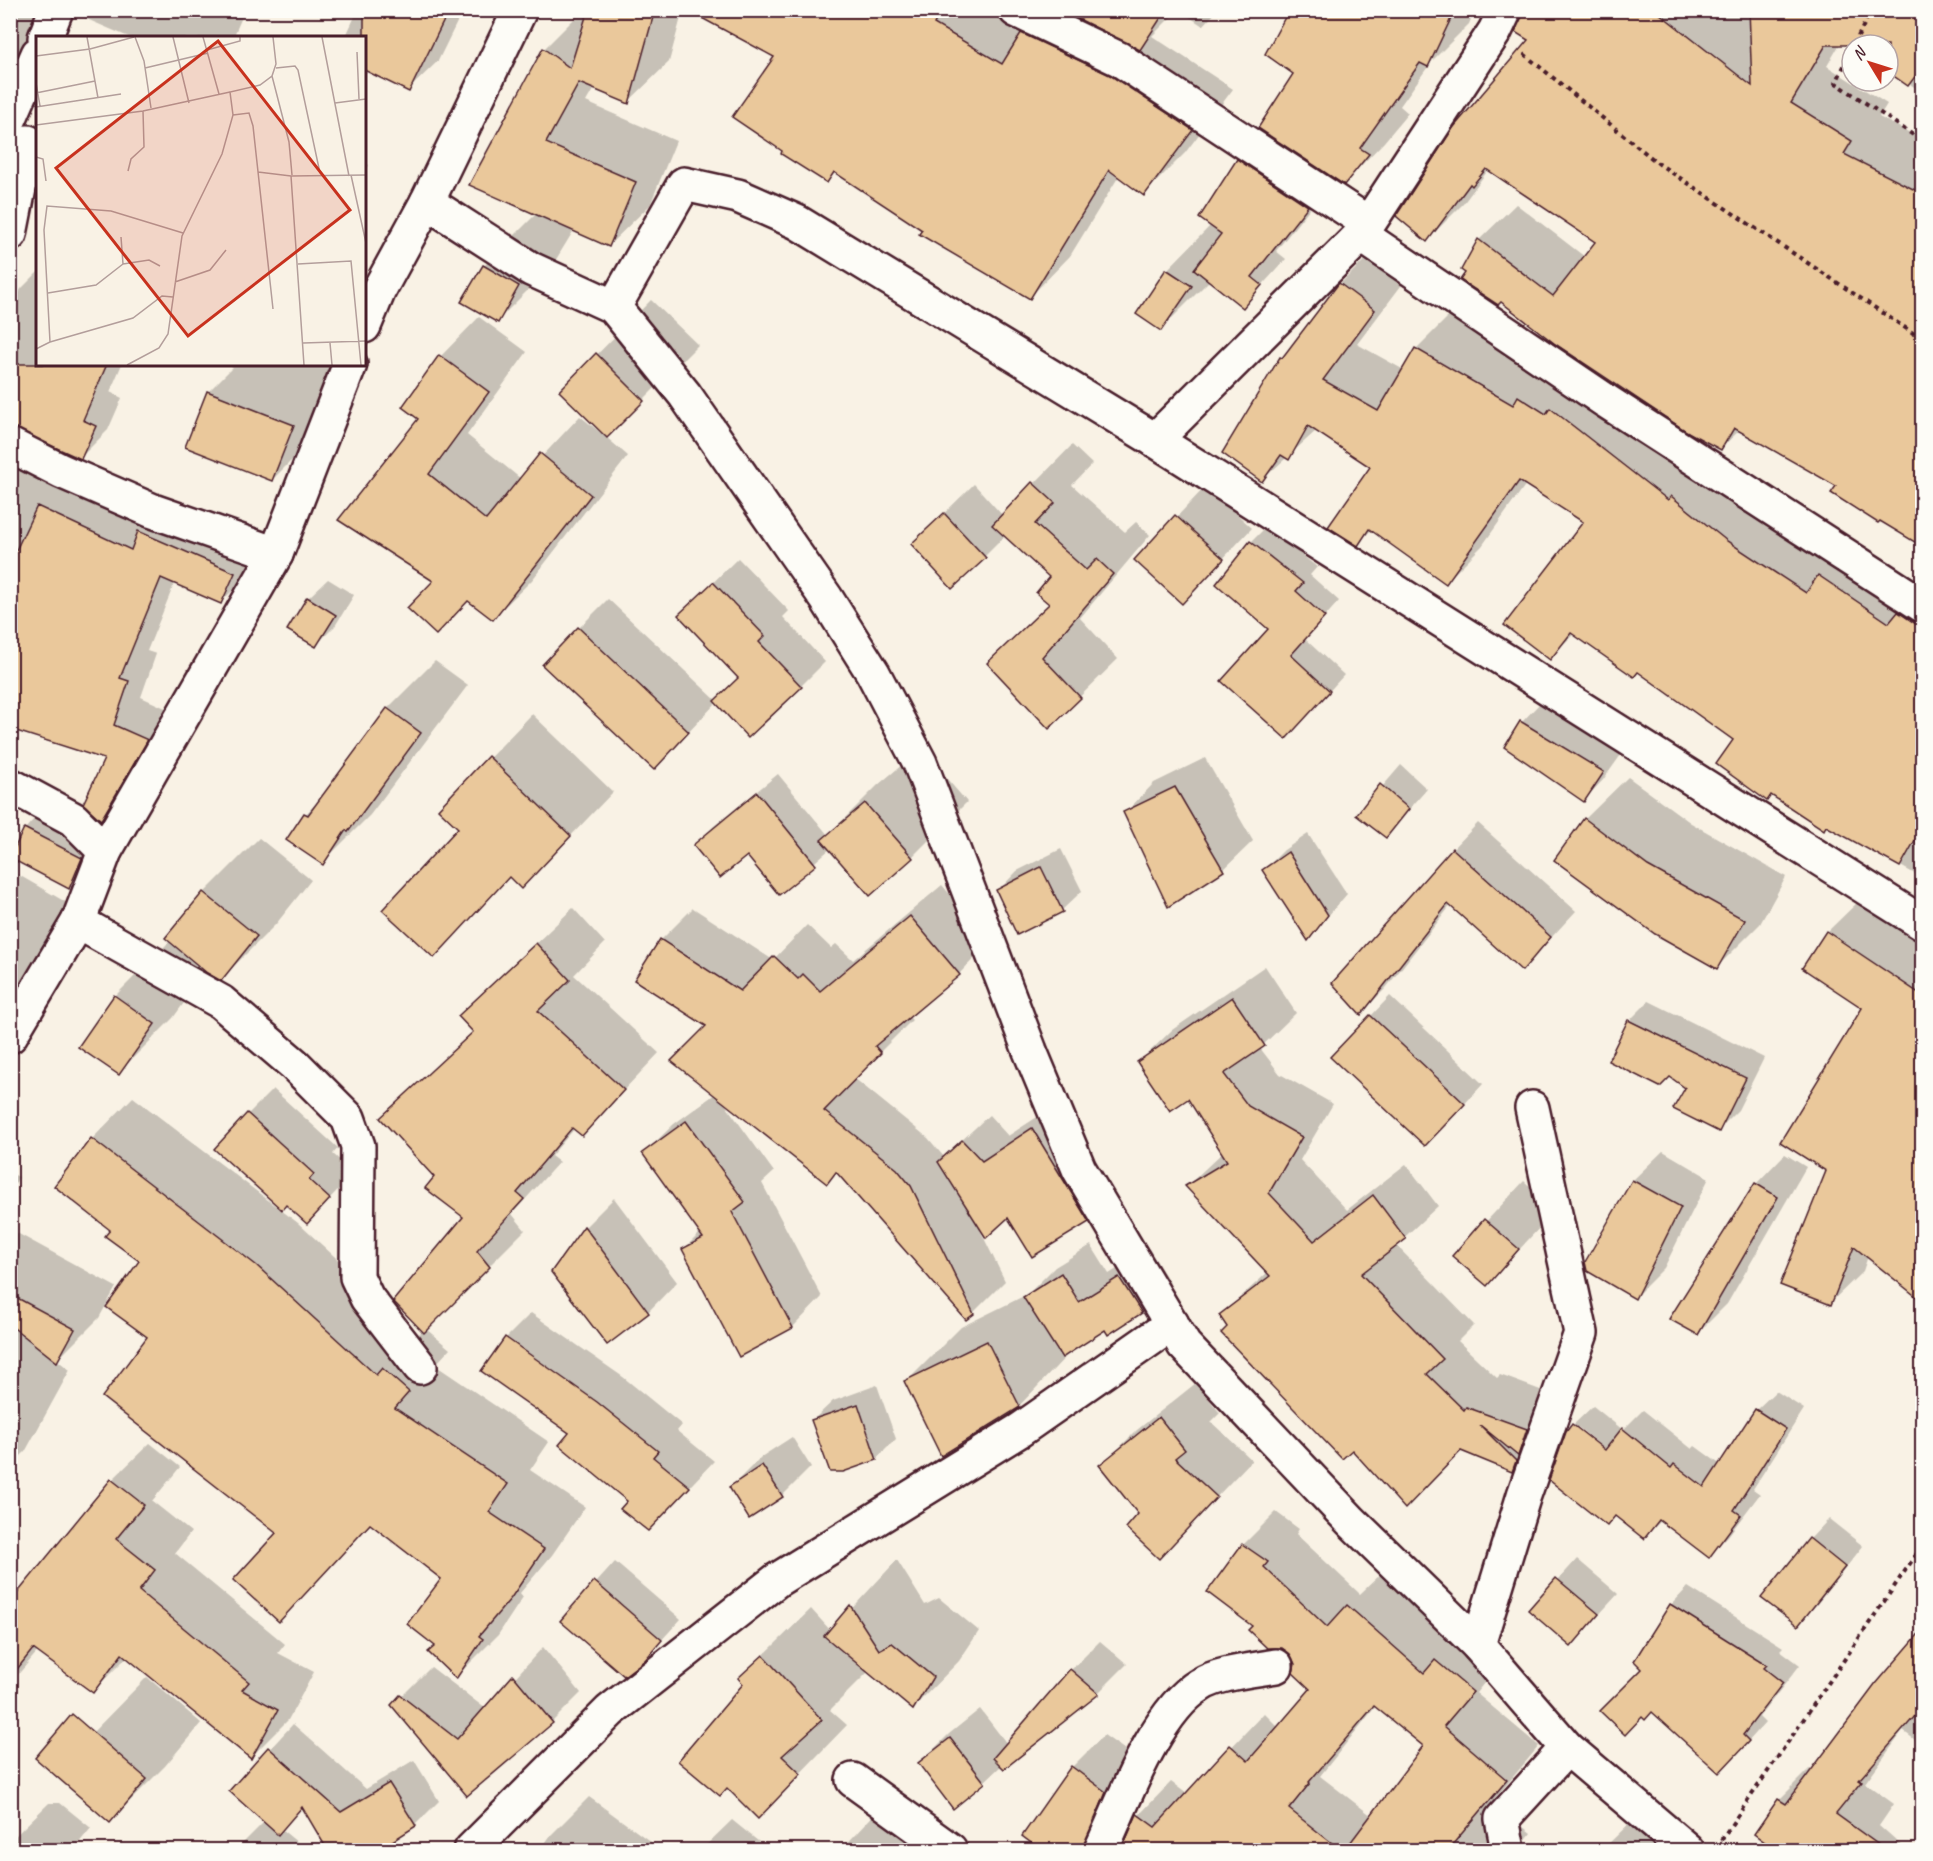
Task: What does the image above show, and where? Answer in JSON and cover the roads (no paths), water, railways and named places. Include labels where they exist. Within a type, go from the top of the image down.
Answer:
[{"type":"street","points":[[46,36],[56,10]]},
{"type":"street","points":[[366,316],[372,287],[427,202],[520,10]]},
{"type":"street","points":[[1016,10],[1119,59],[1365,229],[1606,401],[1923,605]]},
{"type":"street","points":[[1155,440],[1365,229],[1500,21]]},
{"type":"street","points":[[10,234],[22,135],[36,64]]},
{"type":"street","points":[[614,307],[684,184],[738,196],[797,222],[1155,440],[1923,922]]},
{"type":"street","points":[[427,202],[531,269],[614,307],[685,395],[826,598],[873,673],[920,763],[1030,1051],[1079,1169],[1184,1345],[1352,1521],[1478,1645],[1567,1748],[1687,1851]]},
{"type":"street","points":[[10,1036],[78,922],[105,851],[276,554],[349,366]]},
{"type":"street","points":[[10,445],[61,471],[153,511],[276,554]]},
{"type":"street","points":[[10,785],[73,819],[105,851]]},
{"type":"street","points":[[78,922],[221,1002],[295,1065],[348,1118],[358,1146],[357,1277],[367,1298],[420,1367]]},
{"type":"street","points":[[1478,1645],[1524,1495],[1581,1333],[1532,1108]]},
{"type":"street","points":[[471,1851],[610,1711],[777,1580],[1020,1430],[1172,1324]]},
{"type":"street","points":[[1101,1851],[1152,1741],[1173,1708],[1200,1684],[1276,1666]]},
{"type":"street","points":[[1508,1851],[1502,1819],[1567,1748]]},
{"type":"street","points":[[853,1780],[950,1851]]}]
